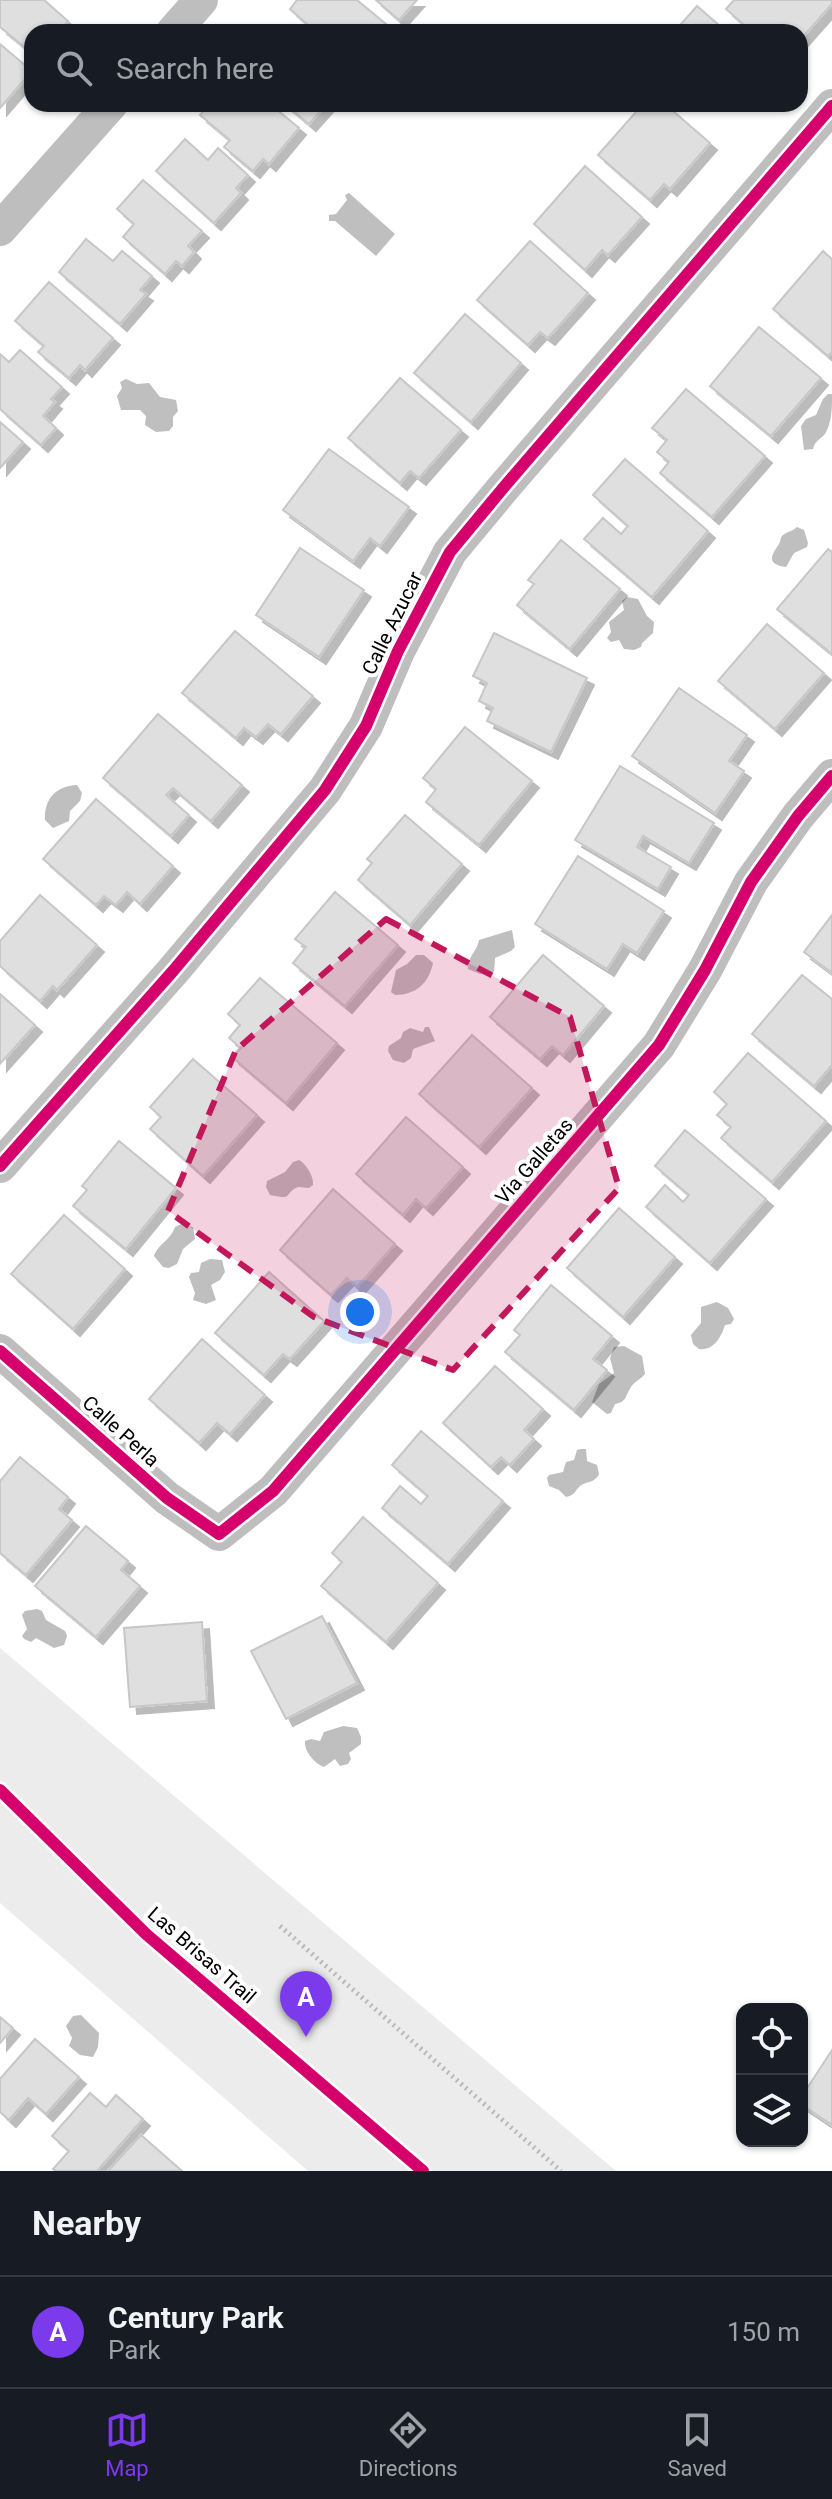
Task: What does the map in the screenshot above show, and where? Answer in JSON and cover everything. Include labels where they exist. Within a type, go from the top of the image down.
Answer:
[{"type":"street","points":[[180,24],[201,0]]},
{"type":"street","name":"Calle Azucar","points":[[0,1166],[193,948],[325,790],[366,726],[398,651],[450,552],[832,106]]},
{"type":"street","points":[[0,229],[104,112]]},
{"type":"street","name":"Via Galletas","points":[[219,1534],[273,1491],[659,1045],[705,970],[751,882],[798,816],[832,776]]},
{"type":"street","name":"Calle Perla","points":[[0,1351],[167,1498],[219,1534]]},
{"type":"path","points":[[280,1926],[561,2171]]},
{"type":"highlighted area","points":[[386,919],[570,1017],[619,1188],[453,1370],[314,1317],[168,1211],[236,1050]]},
{"type":"shaded area","points":[[349,193],[395,234],[376,256],[335,221],[329,221],[329,215],[336,214]]},
{"type":"shaded area","points":[[126,379],[137,384],[149,383],[160,397],[176,400],[178,411],[169,431],[156,432],[145,425],[146,416],[140,410],[121,410],[117,396],[122,388],[120,382]]},
{"type":"shaded area","points":[[828,394],[832,394],[832,405],[825,434],[813,449],[804,450],[801,426],[806,419],[816,415]]},
{"type":"shaded area","points":[[797,527],[804,530],[807,547],[794,553],[786,567],[775,564],[772,556],[782,537]]},
{"type":"shaded area","points":[[627,597],[638,599],[654,622],[653,633],[641,647],[634,650],[624,649],[619,640],[611,642],[607,638],[611,632],[609,622],[624,610],[622,601]]},
{"type":"shaded area","points":[[77,785],[82,793],[80,801],[70,811],[69,821],[53,828],[45,820],[49,800],[57,791]]},
{"type":"shaded area","points":[[512,930],[515,947],[495,958],[494,972],[480,974],[468,969],[479,940]]},
{"type":"shaded area","points":[[416,955],[424,955],[433,963],[428,976],[415,990],[395,995],[391,992],[396,970]]},
{"type":"shaded area","points":[[425,1027],[429,1027],[435,1041],[413,1049],[411,1058],[404,1063],[393,1060],[389,1046],[410,1028],[423,1032]]},
{"type":"shaded area","points":[[299,1160],[309,1171],[313,1185],[309,1188],[298,1187],[286,1197],[270,1195],[267,1181]]},
{"type":"shaded area","points":[[181,1224],[193,1227],[195,1239],[183,1249],[177,1264],[163,1267],[154,1256],[175,1227]]},
{"type":"shaded area","points":[[210,1259],[222,1260],[225,1272],[220,1280],[211,1285],[216,1300],[206,1304],[193,1300],[195,1293],[189,1277],[191,1273],[199,1272],[201,1263]]},
{"type":"shaded area","points":[[717,1302],[728,1308],[734,1319],[731,1324],[725,1325],[713,1345],[699,1349],[693,1344],[691,1335],[701,1323],[701,1307]]},
{"type":"shaded area","points":[[624,1346],[642,1356],[645,1374],[632,1385],[624,1400],[615,1404],[611,1413],[607,1414],[592,1402],[599,1384],[614,1373],[610,1358],[614,1347]]},
{"type":"shaded area","points":[[586,1449],[587,1461],[597,1465],[599,1474],[595,1479],[566,1497],[549,1486],[549,1475],[563,1472],[566,1462],[574,1460],[577,1450]]},
{"type":"shaded area","points":[[25,1611],[42,1611],[46,1620],[65,1631],[64,1645],[54,1648],[36,1638],[31,1642],[24,1639],[22,1636],[27,1629],[22,1615]]},
{"type":"shaded area","points":[[0,1648],[616,2171],[308,2171],[0,1903]]},
{"type":"shaded area","points":[[343,1726],[357,1728],[361,1737],[361,1744],[349,1753],[351,1759],[348,1764],[340,1766],[335,1759],[324,1767],[313,1760],[305,1741],[320,1741],[324,1732]]},
{"type":"shaded area","points":[[81,2015],[99,2033],[98,2047],[93,2057],[80,2055],[69,2046],[72,2038],[66,2026],[73,2016]]},
{"type":"building","points":[[0,0],[44,0],[68,21],[66,24],[24,24],[24,46],[0,27]]},
{"type":"building","points":[[297,0],[357,0],[386,24],[307,24],[290,9]]},
{"type":"building","points":[[376,0],[417,0],[399,20]]},
{"type":"building","points":[[734,0],[832,0],[832,4],[808,31],[808,24],[743,24],[726,9]]},
{"type":"building","points":[[697,6],[718,24],[681,24]]},
{"type":"building","points":[[0,44],[24,64],[24,80],[0,108]]},
{"type":"building","points":[[202,112],[280,112],[299,128],[269,164],[263,159],[253,171],[224,147],[230,140],[200,115]]},
{"type":"building","points":[[295,112],[320,112],[309,124]]},
{"type":"building","points":[[636,112],[674,112],[710,143],[670,189],[664,184],[650,200],[598,155]]},
{"type":"building","points":[[185,139],[208,160],[218,148],[248,175],[236,188],[241,193],[214,223],[156,171]]},
{"type":"building","points":[[585,166],[642,217],[608,255],[602,250],[585,270],[534,224]]},
{"type":"building","points":[[143,180],[202,231],[188,246],[194,252],[182,266],[176,261],[165,274],[123,237],[134,224],[117,209]]},
{"type":"building","points":[[86,239],[113,261],[122,251],[152,276],[140,290],[146,294],[120,324],[59,272]]},
{"type":"building","points":[[530,241],[588,293],[548,338],[540,332],[528,345],[477,300]]},
{"type":"building","points":[[823,251],[832,259],[832,352],[828,356],[773,309]]},
{"type":"building","points":[[49,282],[113,338],[85,370],[80,365],[69,378],[38,352],[44,346],[15,321]]},
{"type":"building","points":[[465,314],[521,363],[471,422],[414,373]]},
{"type":"building","points":[[759,327],[821,378],[771,436],[710,386]]},
{"type":"building","points":[[20,350],[62,387],[51,399],[55,402],[43,416],[56,428],[41,445],[0,409],[0,354],[9,362]]},
{"type":"building","points":[[400,378],[461,430],[419,478],[410,471],[400,483],[348,438]]},
{"type":"building","points":[[686,389],[765,456],[712,517],[660,473],[669,462],[657,452],[667,440],[652,428]]},
{"type":"building","points":[[0,422],[23,442],[0,468]]},
{"type":"building","points":[[329,449],[409,507],[380,546],[370,538],[353,561],[283,510]]},
{"type":"building","points":[[625,459],[708,531],[652,597],[584,539],[603,518],[621,534],[628,526],[593,495]]},
{"type":"building","points":[[561,540],[620,589],[570,649],[517,605],[534,584],[528,580]]},
{"type":"building","points":[[300,548],[364,590],[319,657],[256,615]]},
{"type":"building","points":[[828,549],[832,552],[832,654],[777,609]]},
{"type":"building","points":[[767,624],[824,673],[775,729],[718,681]]},
{"type":"building","points":[[235,631],[313,696],[281,734],[268,724],[256,737],[244,728],[236,738],[182,693]]},
{"type":"building","points":[[494,633],[587,678],[551,752],[487,721],[493,708],[479,701],[487,683],[473,676]]},
{"type":"building","points":[[679,688],[747,735],[729,761],[744,771],[715,813],[632,756]]},
{"type":"building","points":[[158,714],[242,785],[211,821],[173,788],[166,795],[189,815],[171,836],[103,778]]},
{"type":"building","points":[[465,727],[532,781],[479,845],[426,802],[436,789],[423,778]]},
{"type":"building","points":[[620,766],[714,823],[689,863],[643,836],[637,847],[671,867],[658,889],[575,840]]},
{"type":"building","points":[[96,799],[173,866],[140,904],[127,892],[116,905],[104,896],[96,905],[43,859]]},
{"type":"building","points":[[405,815],[462,864],[410,925],[358,880],[372,863],[367,859]]},
{"type":"building","points":[[578,856],[664,911],[637,953],[623,944],[607,969],[535,924]]},
{"type":"building","points":[[335,892],[398,945],[345,1006],[293,963],[306,947],[295,939]]},
{"type":"building","points":[[40,895],[97,945],[57,990],[53,986],[40,1001],[0,966],[0,941]]},
{"type":"building","points":[[832,915],[832,973],[804,952]]},
{"type":"building","points":[[543,955],[604,1006],[563,1055],[552,1046],[540,1059],[490,1017]]},
{"type":"building","points":[[802,975],[832,999],[832,1065],[814,1086],[752,1034]]},
{"type":"building","points":[[260,978],[337,1043],[286,1103],[232,1057],[241,1048],[229,1038],[240,1025],[228,1014]]},
{"type":"building","points":[[0,994],[35,1025],[0,1064]]},
{"type":"building","points":[[472,1035],[532,1088],[479,1147],[419,1094]]},
{"type":"building","points":[[748,1053],[826,1121],[772,1182],[721,1138],[731,1127],[717,1115],[727,1104],[714,1092]]},
{"type":"building","points":[[193,1059],[257,1115],[203,1176],[150,1129],[161,1117],[150,1107]]},
{"type":"building","points":[[406,1117],[463,1167],[426,1208],[416,1199],[403,1215],[356,1174]]},
{"type":"building","points":[[685,1130],[766,1199],[710,1263],[646,1207],[665,1185],[683,1202],[689,1195],[655,1166]]},
{"type":"building","points":[[119,1141],[176,1188],[126,1249],[73,1206],[87,1190],[82,1186]]},
{"type":"building","points":[[333,1189],[395,1244],[357,1287],[347,1278],[331,1295],[280,1250]]},
{"type":"building","points":[[619,1208],[675,1257],[623,1317],[567,1268]]},
{"type":"building","points":[[64,1215],[125,1269],[73,1329],[11,1274]]},
{"type":"building","points":[[269,1272],[324,1321],[290,1359],[283,1354],[264,1375],[215,1333]]},
{"type":"building","points":[[551,1285],[612,1336],[593,1359],[607,1370],[574,1410],[505,1352],[520,1335],[514,1330]]},
{"type":"building","points":[[202,1339],[265,1395],[230,1434],[217,1423],[199,1443],[149,1399]]},
{"type":"building","points":[[495,1366],[543,1409],[524,1430],[534,1439],[510,1465],[501,1457],[491,1467],[443,1423]]},
{"type":"building","points":[[421,1431],[503,1501],[448,1564],[382,1508],[400,1486],[421,1504],[428,1496],[392,1465]]},
{"type":"building","points":[[20,1457],[68,1497],[59,1509],[72,1520],[26,1575],[0,1553],[0,1481]]},
{"type":"building","points":[[363,1517],[438,1583],[386,1642],[321,1586],[342,1562],[332,1553]]},
{"type":"building","points":[[86,1526],[128,1561],[121,1570],[140,1586],[96,1637],[35,1586]]},
{"type":"building","points":[[322,1616],[357,1683],[286,1719],[251,1651]]},
{"type":"building","points":[[202,1622],[207,1701],[130,1707],[124,1628]]},
{"type":"building","points":[[0,2017],[13,2028],[0,2043]]},
{"type":"building","points":[[35,2039],[79,2077],[46,2114],[28,2098],[9,2120],[0,2112],[0,2079]]},
{"type":"building","points":[[832,2050],[832,2125],[808,2109],[808,2087]]},
{"type":"building","points":[[90,2093],[106,2107],[116,2095],[143,2119],[97,2171],[56,2171],[53,2169],[69,2151],[52,2136]]},
{"type":"building","points":[[141,2135],[182,2171],[108,2171]]},
{"type":"cycle path","points":[[0,1166],[173,971],[325,790],[366,726],[398,651],[450,552],[832,106]]},
{"type":"cycle path","points":[[0,1351],[167,1498],[219,1534],[273,1491],[659,1045],[705,970],[751,882],[798,816],[832,776]]},
{"type":"cycle path","name":"Las Brisas Trail","points":[[0,1790],[146,1934],[423,2171]]},
{"type":"place","name":"Century Park","points":[[306,2037]]}]
